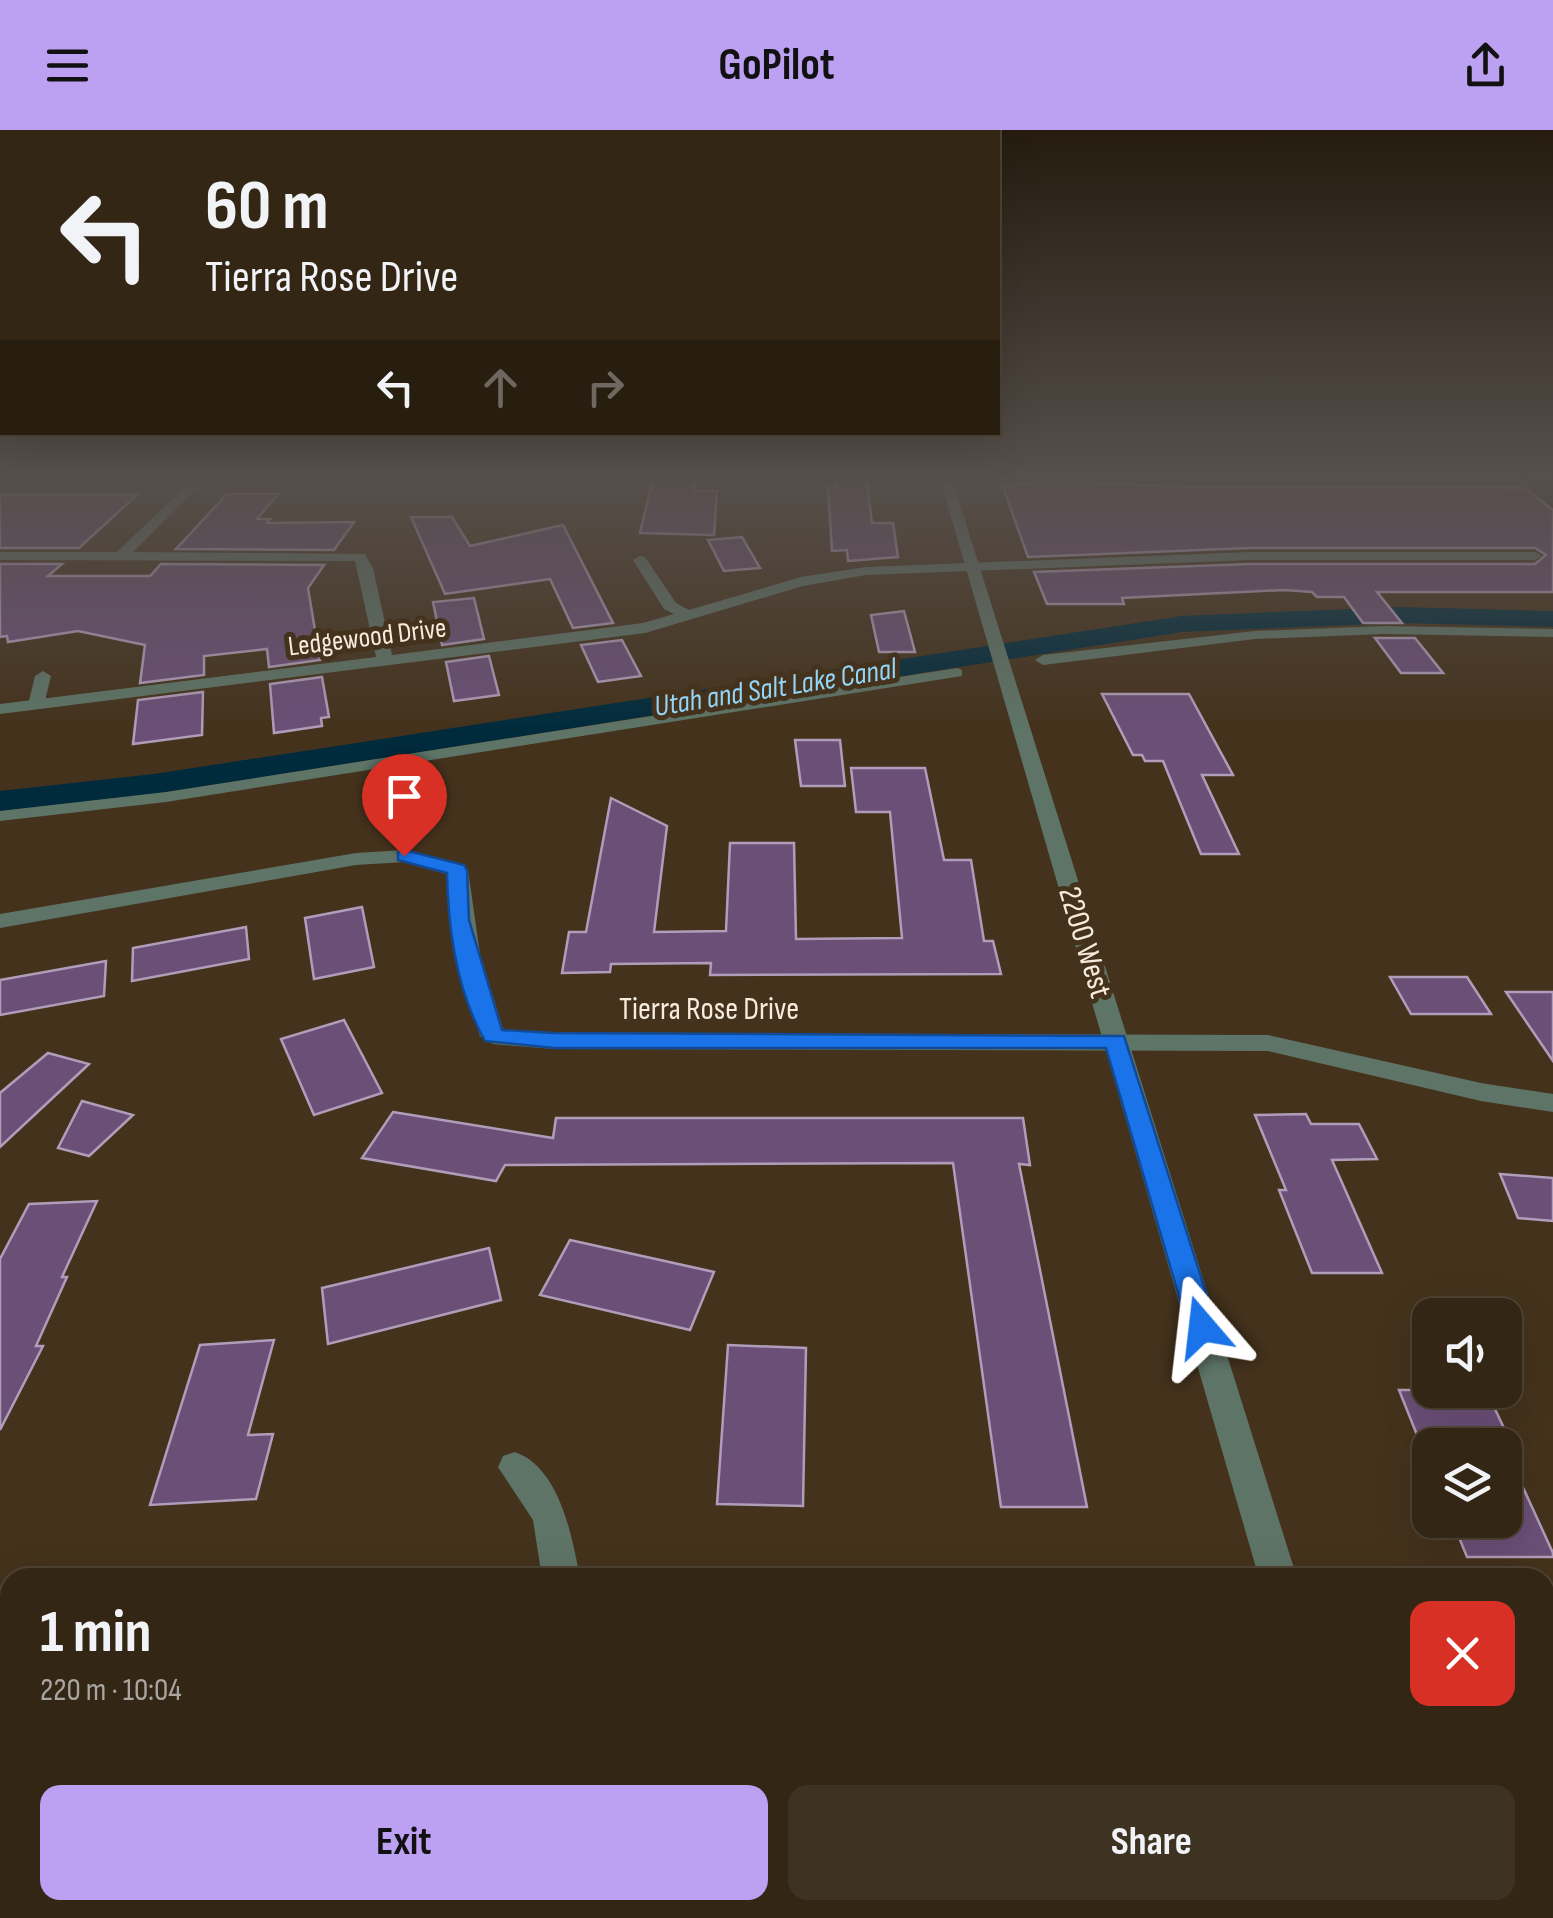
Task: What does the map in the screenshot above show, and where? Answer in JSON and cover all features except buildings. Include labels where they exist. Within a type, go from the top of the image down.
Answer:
[{"type":"street","points":[[363,562],[386,661]]},
{"type":"street","points":[[642,562],[670,606],[689,616]]},
{"type":"street","name":"2200 West","points":[[971,562],[1275,1568]]},
{"type":"street","name":"Ledgewood Drive","points":[[0,709],[612,634],[832,575],[1101,562]]},
{"type":"street","name":"Tierra Rose Drive","points":[[0,921],[356,860],[404,856],[457,870],[458,920],[493,1036],[554,1041],[1268,1042],[1324,1050],[1474,1092],[1553,1103]]},
{"type":"street","points":[[515,1467],[550,1515],[558,1568]]},
{"type":"lane","points":[[1042,660],[1255,635],[1384,630],[1553,634]]},
{"type":"lane","points":[[0,816],[184,794],[957,673]]},
{"type":"lane","points":[[36,705],[43,676]]},
{"type":"waterway","name":"Utah and Salt Lake Canal","points":[[0,801],[154,784],[1182,624],[1400,615],[1553,619]]},
{"type":"route","points":[[404,856],[457,870],[458,920],[493,1036],[554,1041],[1116,1041],[1202,1327]]}]
